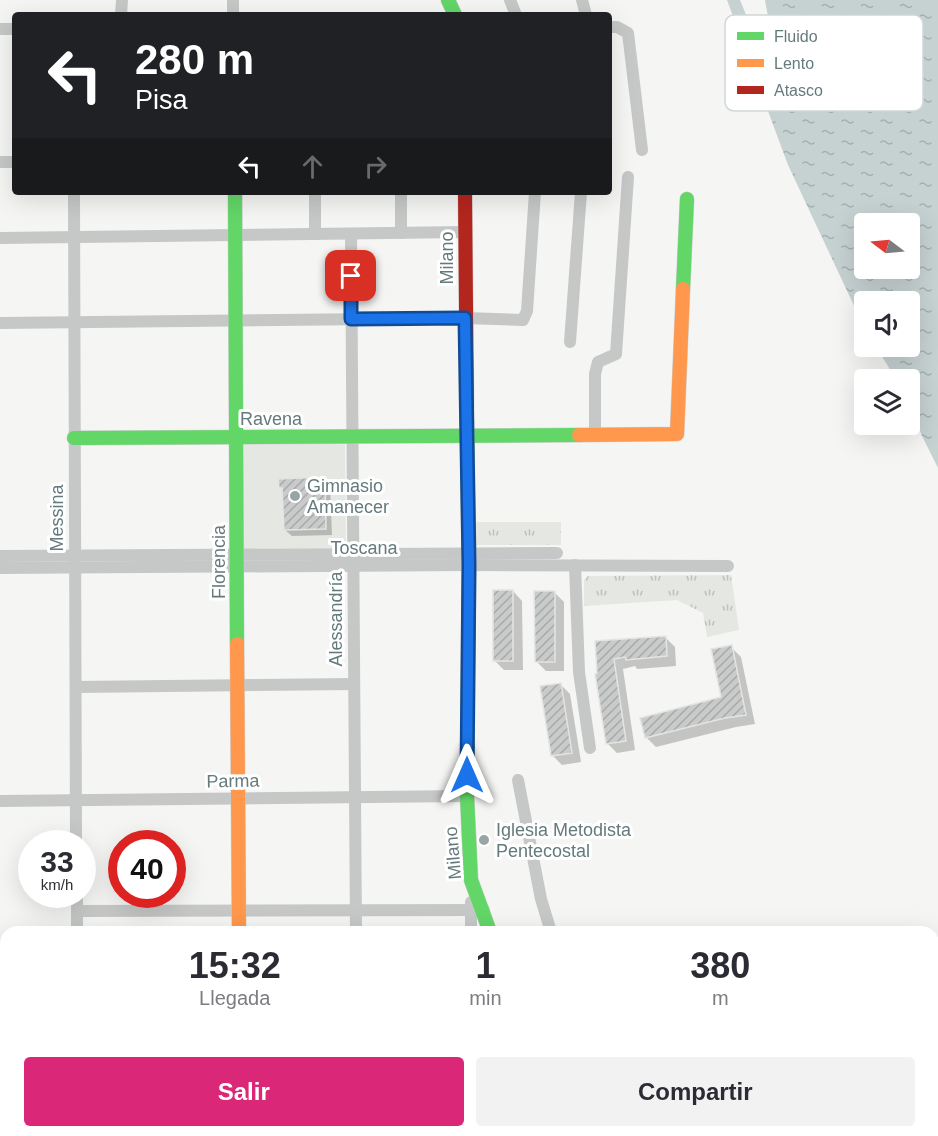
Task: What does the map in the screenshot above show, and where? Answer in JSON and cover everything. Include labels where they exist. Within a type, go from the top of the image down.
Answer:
[{"type":"street","points":[[612,27],[628,33],[642,150]]},
{"type":"street","points":[[595,435],[595,374],[598,362],[616,354],[628,177]]},
{"type":"street","name":"Messina","points":[[74,195],[76,830]]},
{"type":"street","name":"Florencia","points":[[234,195],[239,926]]},
{"type":"street","points":[[315,195],[315,234]]},
{"type":"street","points":[[401,195],[401,233]]},
{"type":"street","name":"Milano","points":[[465,195],[469,559],[467,796],[471,880],[478,910],[487,926]]},
{"type":"street","points":[[0,323],[465,318],[523,320],[527,311],[535,195]]},
{"type":"street","points":[[570,342],[581,195]]},
{"type":"street","name":"Ravena","points":[[74,438],[677,434],[687,199]]},
{"type":"street","points":[[0,238],[464,232]]},
{"type":"street","name":"Alessandría","points":[[351,234],[356,926]]},
{"type":"street","name":"Toscana","points":[[0,568],[75,562],[469,559],[556,553]]},
{"type":"street","name":"Toscana","points":[[0,556],[75,562]]},
{"type":"street","name":"Toscana","points":[[469,559],[574,565],[728,566]]},
{"type":"street","points":[[574,565],[579,672],[590,748]]},
{"type":"street","points":[[76,687],[354,684]]},
{"type":"street","points":[[518,780],[541,899],[549,926]]},
{"type":"street","name":"Parma","points":[[0,801],[467,796]]},
{"type":"street","points":[[77,926],[77,911],[478,910],[473,926]]},
{"type":"green space","name":"Gimnasio Amanecer","points":[[345,443],[346,548],[244,549],[244,444]]},
{"type":"green space","points":[[472,522],[561,522],[561,545],[475,545]]},
{"type":"green space","points":[[731,575],[739,630],[707,637],[703,613],[677,600],[584,606],[584,580],[588,576]]},
{"type":"water","points":[[727,0],[740,0],[746,15],[733,15]]},
{"type":"water","points":[[765,0],[938,0],[938,468],[920,431],[920,369],[890,369],[882,357],[920,357],[920,291],[854,291],[854,306],[788,165],[768,111],[923,111],[923,15],[768,15]]},
{"type":"building","points":[[325,477],[326,529],[284,530],[282,488],[279,488],[278,479]]},
{"type":"building","points":[[493,590],[513,590],[513,661],[493,661]]},
{"type":"building","points":[[534,591],[555,591],[555,662],[535,662]]},
{"type":"building","points":[[666,636],[667,656],[614,659],[626,741],[606,744],[595,674],[597,673],[595,641]]},
{"type":"building","points":[[732,645],[746,715],[645,738],[640,718],[721,697],[711,649]]},
{"type":"building","points":[[561,683],[572,753],[551,756],[540,686]]},
{"type":"traffic: fast","points":[[448,0],[454,12]]},
{"type":"traffic: fast","points":[[235,195],[237,644]]},
{"type":"traffic: fast","points":[[683,289],[687,199]]},
{"type":"traffic: fast","points":[[467,422],[469,565],[467,796],[471,880],[488,926]]},
{"type":"traffic: fast","points":[[74,438],[579,435]]},
{"type":"traffic: slow","points":[[579,435],[677,434],[683,289]]},
{"type":"traffic: slow","points":[[237,644],[239,926]]},
{"type":"traffic: jam","points":[[465,195],[467,422]]},
{"type":"place","name":"Gimnasio Amanecer","points":[[295,496]]},
{"type":"place","name":"Iglesia Metodista Pentecostal","points":[[484,840]]},
{"type":"route","points":[[351,276],[351,319],[465,318],[469,565],[467,775]]}]
